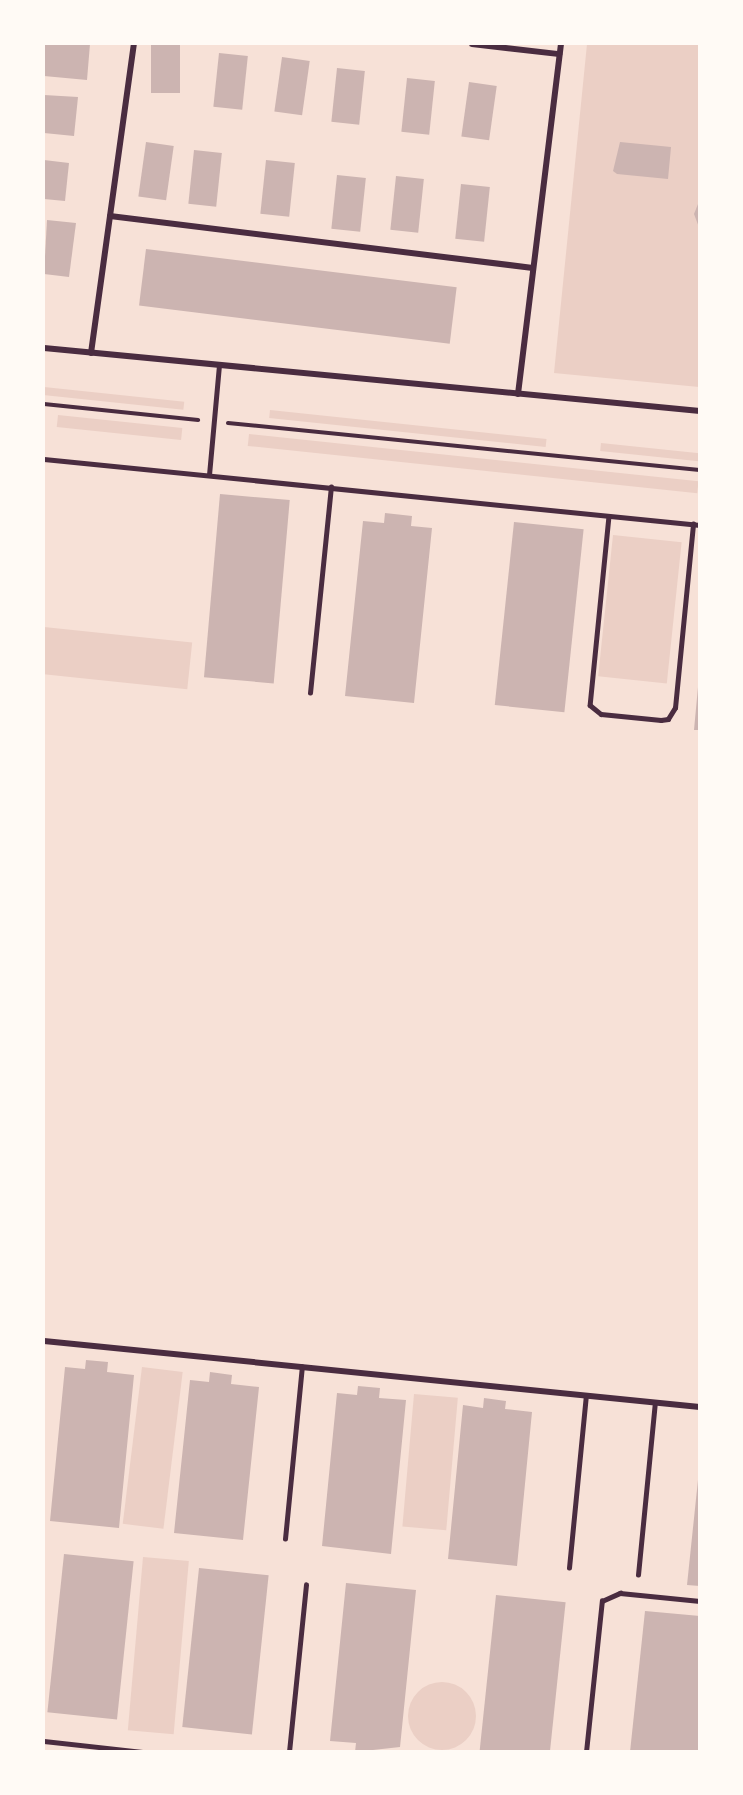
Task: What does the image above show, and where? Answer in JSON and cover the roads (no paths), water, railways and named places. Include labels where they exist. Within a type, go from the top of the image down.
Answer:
[{"type":"street","points":[[91,353],[134,44]]},
{"type":"street","points":[[472,44],[559,54]]},
{"type":"street","points":[[518,394],[561,44]]},
{"type":"street","points":[[110,216],[533,268]]},
{"type":"street","points":[[44,348],[699,411]]},
{"type":"street","points":[[44,1341],[699,1407]]},
{"type":"lane","points":[[209,475],[219,365]]},
{"type":"lane","points":[[44,459],[699,525]]},
{"type":"lane","points":[[310,693],[331,487]]},
{"type":"lane","points":[[609,516],[590,705],[601,714],[660,720],[668,719],[675,708],[693,524]]},
{"type":"lane","points":[[285,1539],[302,1367]]},
{"type":"lane","points":[[569,1568],[586,1396]]},
{"type":"lane","points":[[638,1575],[655,1403]]},
{"type":"lane","points":[[290,1752],[306,1584]]},
{"type":"lane","points":[[586,1752],[602,1600],[620,1593],[699,1601]]},
{"type":"lane","points":[[44,1742],[144,1752]]}]
